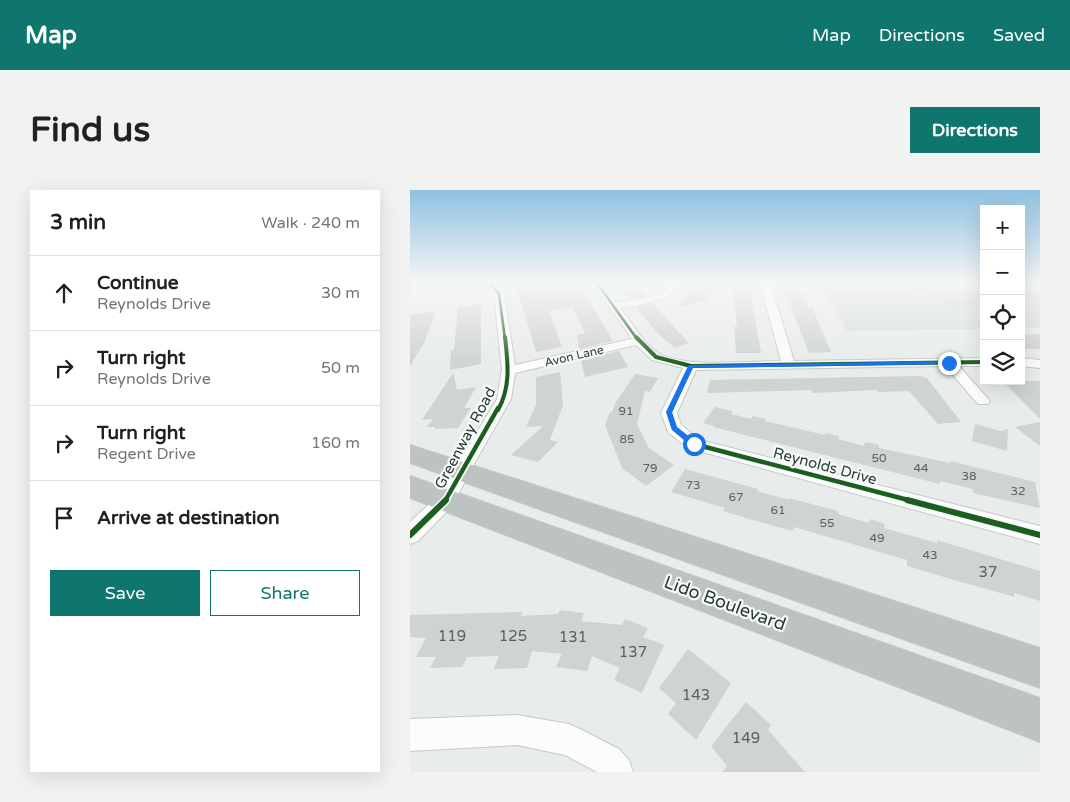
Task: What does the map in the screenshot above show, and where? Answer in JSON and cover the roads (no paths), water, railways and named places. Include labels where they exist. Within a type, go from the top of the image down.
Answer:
[{"type":"highway","name":"Lido Boulevard","points":[[410,454],[454,485],[1040,720]]},
{"type":"highway","name":"Lido Boulevard","points":[[410,487],[454,485],[1040,668]]},
{"type":"street","name":"Greenway Road","points":[[410,534],[454,485],[504,399],[510,370],[501,310]]},
{"type":"street","points":[[617,310],[639,341],[656,357],[691,366],[980,362]]},
{"type":"street","points":[[773,310],[789,365]]},
{"type":"street","name":"Avon Lane","points":[[510,370],[639,341]]},
{"type":"street","points":[[1025,362],[1040,364]]},
{"type":"street","points":[[949,363],[983,401]]},
{"type":"street","name":"Reynolds Drive","points":[[691,366],[669,412],[674,428],[694,444],[1040,535]]},
{"type":"street","points":[[410,735],[517,730],[569,740],[608,760],[616,772]]}]
